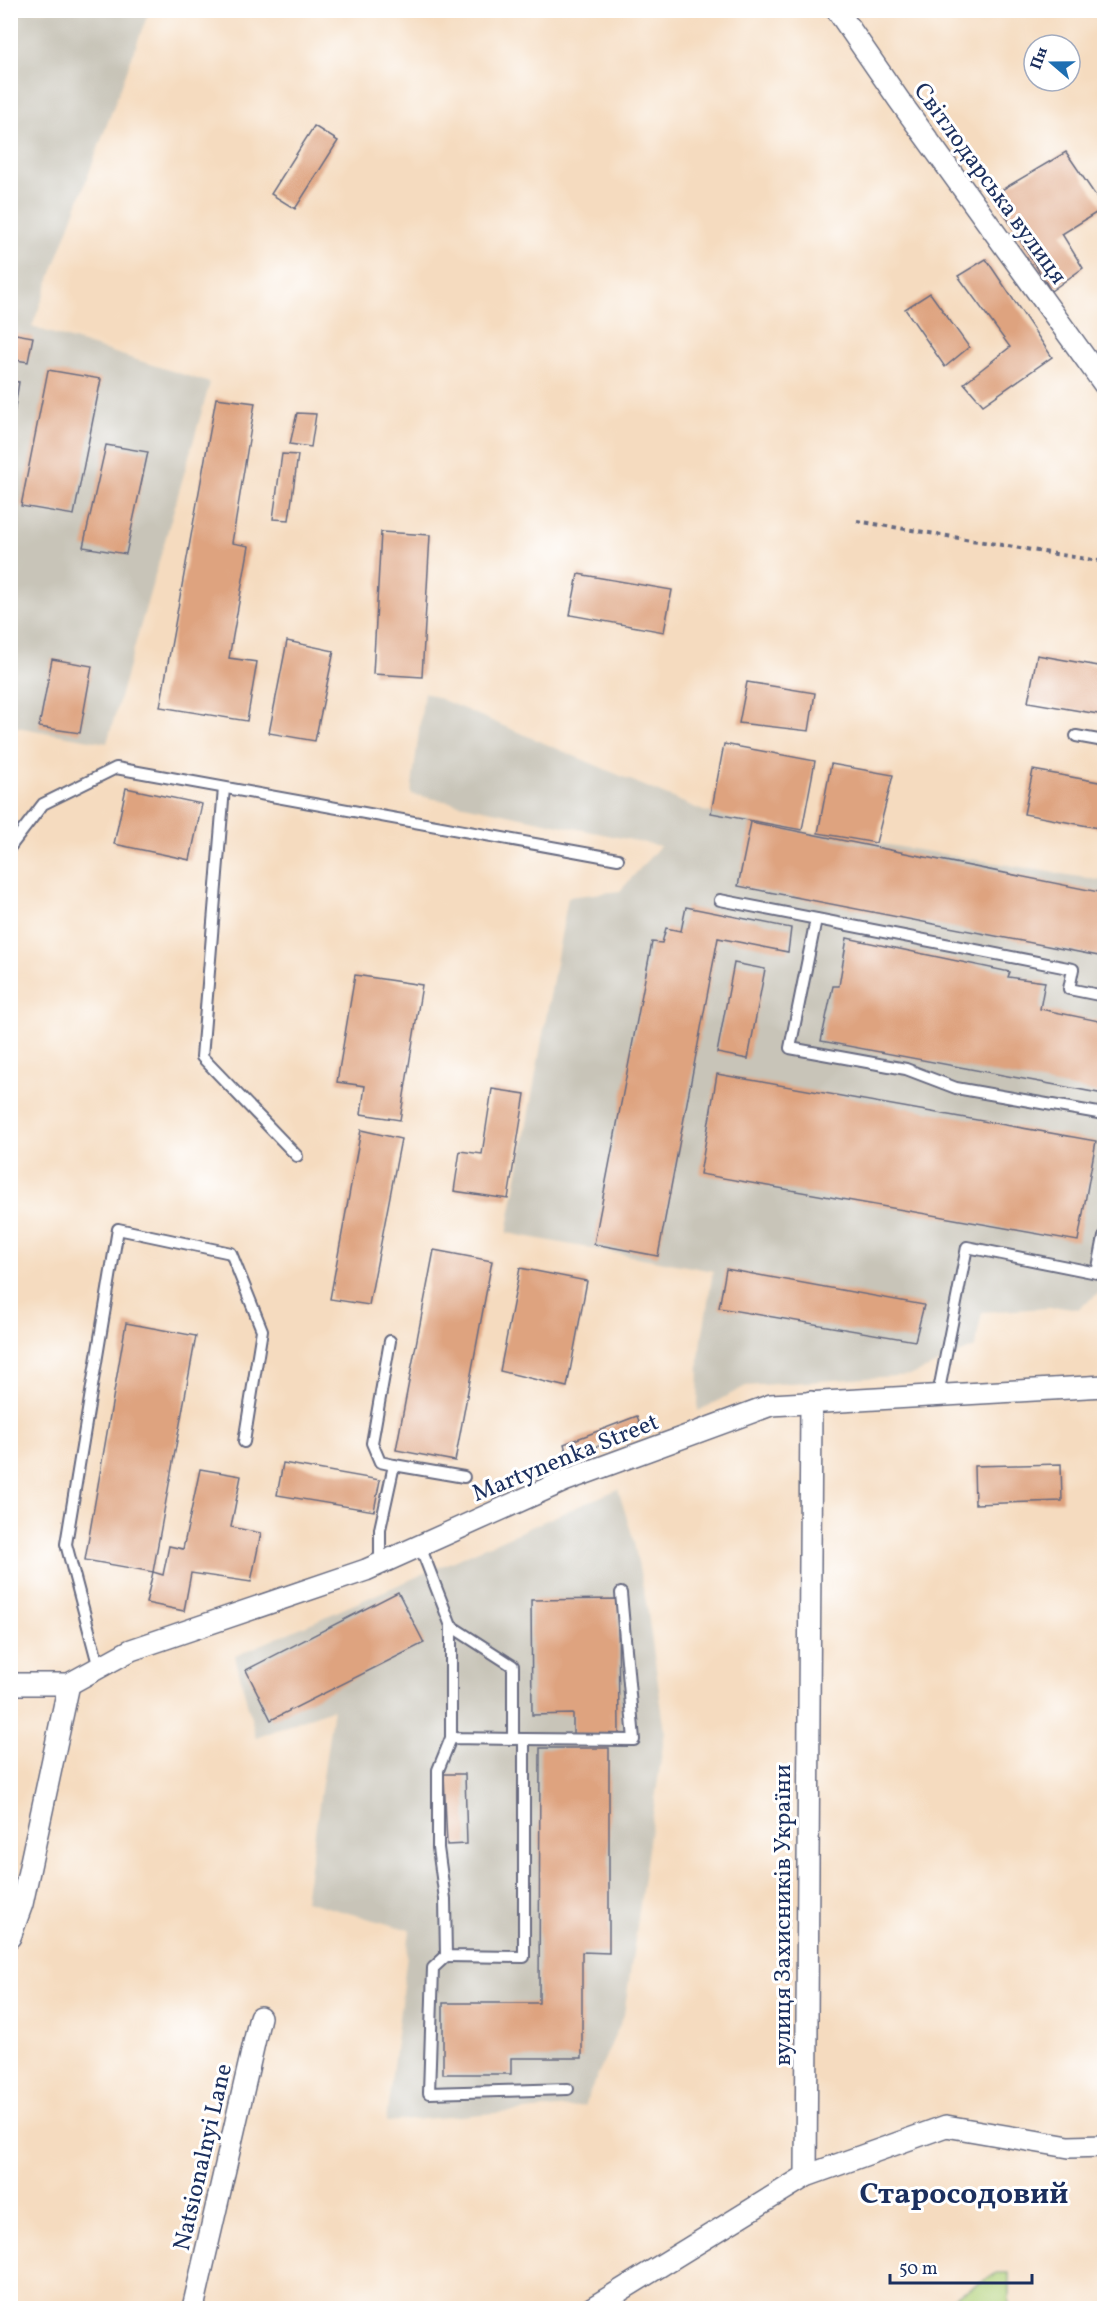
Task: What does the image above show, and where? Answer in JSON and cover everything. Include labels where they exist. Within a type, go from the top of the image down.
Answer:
[{"type":"street","name":"Світлодарська вулиця","points":[[837,10],[1104,384]]},
{"type":"street","name":"Martynenka Street","points":[[69,1684],[131,1650],[380,1563],[564,1481],[760,1408],[811,1402],[1104,1386]]},
{"type":"street","name":"вулиця Захисників України","points":[[806,2176],[811,1402]]},
{"type":"street","points":[[10,1684],[69,1684],[21,1904],[10,1937]]},
{"type":"street","name":"Natsionalnyi Lane","points":[[193,2308],[260,2017]]},
{"type":"street","points":[[592,2308],[806,2176],[946,2126],[1069,2147],[1104,2146]]},
{"type":"lane","points":[[1076,736],[1104,741]]},
{"type":"lane","points":[[10,848],[43,804],[116,768],[618,859]]},
{"type":"lane","points":[[224,788],[202,1057],[297,1156]]},
{"type":"lane","points":[[720,900],[1073,969],[1070,989],[1104,996]]},
{"type":"lane","points":[[816,919],[790,1048],[906,1069],[956,1088],[1104,1114]]},
{"type":"lane","points":[[99,1668],[66,1544],[118,1229],[231,1253],[262,1330],[244,1442]]},
{"type":"lane","points":[[938,1395],[967,1247],[1097,1273],[1104,1237]]},
{"type":"lane","points":[[390,1341],[372,1443],[380,1462],[464,1477]]},
{"type":"lane","points":[[380,1563],[380,1529],[394,1465]]},
{"type":"lane","points":[[420,1546],[451,1626],[451,1738],[438,1770],[438,1848],[445,1899],[446,1956]]},
{"type":"lane","points":[[451,1738],[634,1740],[621,1593]]},
{"type":"lane","points":[[451,1626],[513,1666],[513,1739]]},
{"type":"lane","points":[[524,1739],[524,1957],[446,1956],[433,1968],[429,2093],[568,2089]]},
{"type":"path","points":[[857,521],[1104,562]]},
{"type":"shaded area","points":[[10,11],[149,11],[32,327],[210,383],[107,743],[11,726]]},
{"type":"shaded area","points":[[424,692],[703,811],[738,820],[1104,881],[1104,1289],[1078,1309],[1066,1307],[982,1312],[975,1347],[912,1375],[746,1386],[698,1411],[699,1357],[713,1271],[507,1233],[568,897],[620,891],[660,846],[411,794]]},
{"type":"shaded area","points":[[618,1489],[633,1538],[647,1607],[665,1731],[624,2015],[584,2106],[386,2122],[410,1930],[305,1901],[333,1708],[256,1738],[235,1656]]},
{"type":"green space","points":[[997,2273],[1009,2273],[1009,2308],[935,2308]]},
{"type":"building","points":[[314,126],[338,141],[295,209],[271,194]]},
{"type":"building","points":[[1066,152],[1104,208],[1062,234],[1083,268],[1051,291],[993,195]]},
{"type":"building","points":[[986,259],[1052,357],[983,405],[964,383],[1010,347],[958,276]]},
{"type":"building","points":[[930,293],[969,347],[945,367],[905,309]]},
{"type":"building","points":[[10,333],[33,337],[28,362],[10,359]]},
{"type":"building","points":[[48,370],[101,379],[74,515],[21,506]]},
{"type":"building","points":[[10,381],[19,382],[12,426],[10,426]]},
{"type":"building","points":[[216,398],[255,403],[232,543],[249,546],[229,658],[257,662],[247,721],[160,707]]},
{"type":"building","points":[[297,413],[316,414],[311,447],[290,444]]},
{"type":"building","points":[[106,445],[148,452],[126,554],[83,547]]},
{"type":"building","points":[[282,454],[298,455],[289,520],[273,519]]},
{"type":"building","points":[[381,532],[430,535],[422,677],[373,674]]},
{"type":"building","points":[[578,574],[672,590],[664,632],[570,615]]},
{"type":"building","points":[[287,641],[334,651],[315,741],[269,733]]},
{"type":"building","points":[[1037,655],[1104,667],[1104,715],[1028,702]]},
{"type":"building","points":[[52,659],[92,666],[80,733],[39,727]]},
{"type":"building","points":[[747,682],[815,693],[809,731],[739,723]]},
{"type":"building","points":[[724,744],[815,761],[802,830],[711,813]]},
{"type":"building","points":[[831,764],[893,775],[876,843],[818,833]]},
{"type":"building","points":[[1033,770],[1104,783],[1104,829],[1024,814]]},
{"type":"building","points":[[126,788],[202,804],[190,860],[114,844]]},
{"type":"building","points":[[751,822],[1104,893],[1104,957],[738,886]]},
{"type":"building","points":[[686,907],[791,928],[788,952],[718,938],[658,1256],[594,1244],[652,942],[662,943],[666,928],[681,931]]},
{"type":"building","points":[[847,938],[1010,972],[1008,977],[1045,982],[1040,1009],[1104,1022],[1104,1094],[821,1041],[833,986],[839,986]]},
{"type":"building","points":[[734,963],[765,969],[748,1059],[717,1053]]},
{"type":"building","points":[[355,975],[422,985],[400,1120],[361,1114],[365,1086],[337,1082]]},
{"type":"building","points":[[717,1074],[1096,1141],[1078,1241],[700,1174]]},
{"type":"building","points":[[492,1089],[525,1094],[508,1199],[454,1191],[460,1151],[482,1154]]},
{"type":"building","points":[[361,1130],[401,1139],[369,1305],[330,1299]]},
{"type":"building","points":[[434,1250],[492,1261],[455,1461],[396,1450]]},
{"type":"building","points":[[520,1268],[587,1281],[567,1387],[500,1371]]},
{"type":"building","points":[[726,1269],[924,1305],[915,1341],[719,1308]]},
{"type":"building","points":[[126,1323],[196,1336],[153,1572],[85,1560]]},
{"type":"building","points":[[637,1416],[642,1429],[568,1458],[564,1444]]},
{"type":"building","points":[[283,1463],[380,1480],[374,1511],[277,1495]]},
{"type":"building","points":[[1061,1464],[1062,1501],[975,1504],[974,1466]]},
{"type":"building","points":[[200,1469],[241,1476],[231,1527],[261,1533],[251,1582],[191,1573],[184,1611],[146,1603],[153,1572],[163,1575],[169,1546],[183,1549]]},
{"type":"building","points":[[398,1592],[424,1643],[271,1720],[246,1670]]},
{"type":"building","points":[[618,1599],[619,1735],[573,1735],[573,1714],[532,1715],[531,1600]]},
{"type":"building","points":[[540,1748],[609,1748],[609,1953],[582,1952],[582,2058],[511,2058],[511,2074],[443,2074],[443,2003],[539,2003]]},
{"type":"building","points":[[444,1774],[465,1774],[467,1844],[447,1845]]},
{"type":"district","name":"Старосодовий","points":[[964,2193]]}]
